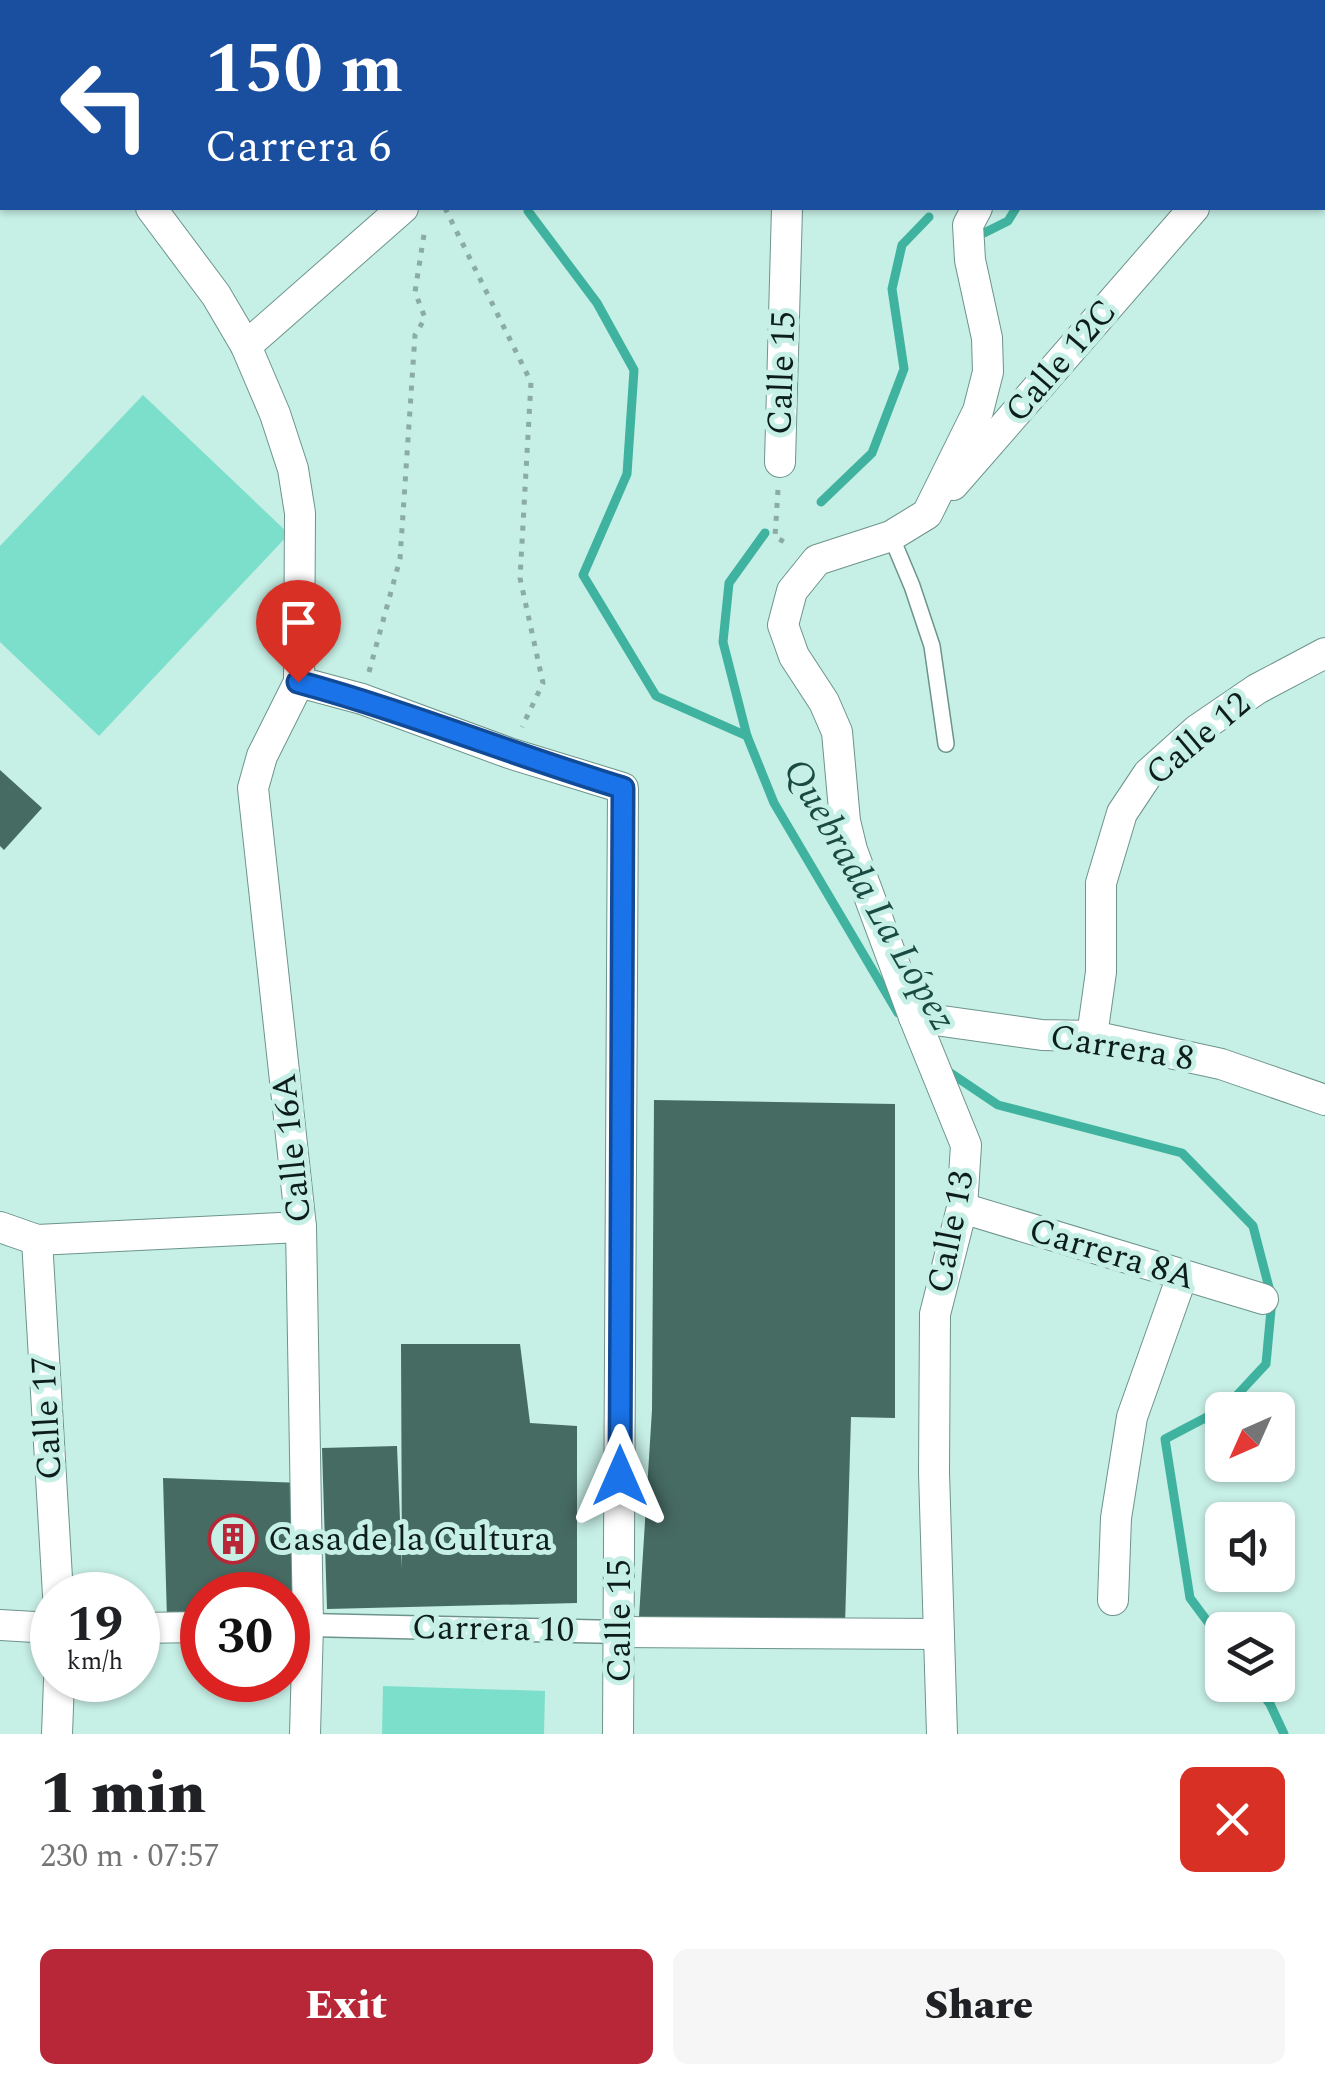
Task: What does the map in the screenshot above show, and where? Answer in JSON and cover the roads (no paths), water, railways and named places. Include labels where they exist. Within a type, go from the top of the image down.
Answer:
[{"type":"street","points":[[152,210],[216,295],[246,346],[275,414],[296,484],[300,513],[298,682]]},
{"type":"street","name":"Calle 15","points":[[780,462],[787,210]]},
{"type":"street","points":[[927,514],[978,411],[988,372],[987,338],[970,260],[968,225],[976,210]]},
{"type":"street","name":"Calle 12C","points":[[927,514],[1192,210]]},
{"type":"street","points":[[246,346],[414,216]]},
{"type":"street","name":"Calle 13","points":[[927,514],[891,536],[817,560],[792,592],[784,624],[794,656],[824,702],[837,732],[845,821],[852,850],[966,1144],[962,1208],[936,1314],[934,1472],[942,1734]]},
{"type":"street","name":"Calle 12","points":[[1092,1036],[1101,972],[1101,883],[1122,813],[1148,774],[1196,730],[1257,690],[1325,654]]},
{"type":"street","name":"Calle 15","points":[[298,682],[362,699],[509,753],[623,788],[618,1734]]},
{"type":"street","name":"Calle 16A","points":[[298,682],[262,756],[253,788],[301,1228],[298,1572]]},
{"type":"street","name":"Carrera 8","points":[[914,1018],[1042,1035],[1092,1036],[1221,1064],[1325,1100]]},
{"type":"street","name":"Carrera 8A","points":[[962,1208],[1263,1299]]},
{"type":"street","points":[[0,1227],[37,1240],[301,1228]]},
{"type":"street","name":"Calle 17","points":[[37,1240],[57,1572]]},
{"type":"street","points":[[1113,1600],[1116,1518],[1132,1417],[1182,1276]]},
{"type":"street","name":"Carrera 10","points":[[310,1625],[939,1634]]},
{"type":"street","points":[[0,1626],[30,1627]]},
{"type":"street","points":[[57,1734],[58,1702]]},
{"type":"street","name":"Calle 16A","points":[[303,1702],[305,1734]]},
{"type":"lane","points":[[891,536],[932,646],[946,744]]},
{"type":"waterway","name":"Quebrada La López","points":[[528,210],[597,303],[634,370],[627,474],[583,575],[656,696],[747,736],[774,803],[898,1013]]},
{"type":"waterway","points":[[984,233],[1008,221],[1015,210]]},
{"type":"waterway","points":[[821,502],[872,453],[904,369],[892,289],[902,245],[929,217]]},
{"type":"waterway","points":[[747,736],[723,642],[729,583],[765,533]]},
{"type":"waterway","name":"Quebrada La López","points":[[946,1070],[998,1105],[1182,1153],[1253,1226],[1272,1299],[1266,1364],[1226,1407],[1165,1439],[1190,1598],[1205,1618]]},
{"type":"waterway","name":"Quebrada La López","points":[[1269,1702],[1284,1734]]},
{"type":"place","name":"Casa de la Cultura","points":[[233,1539]]}]
